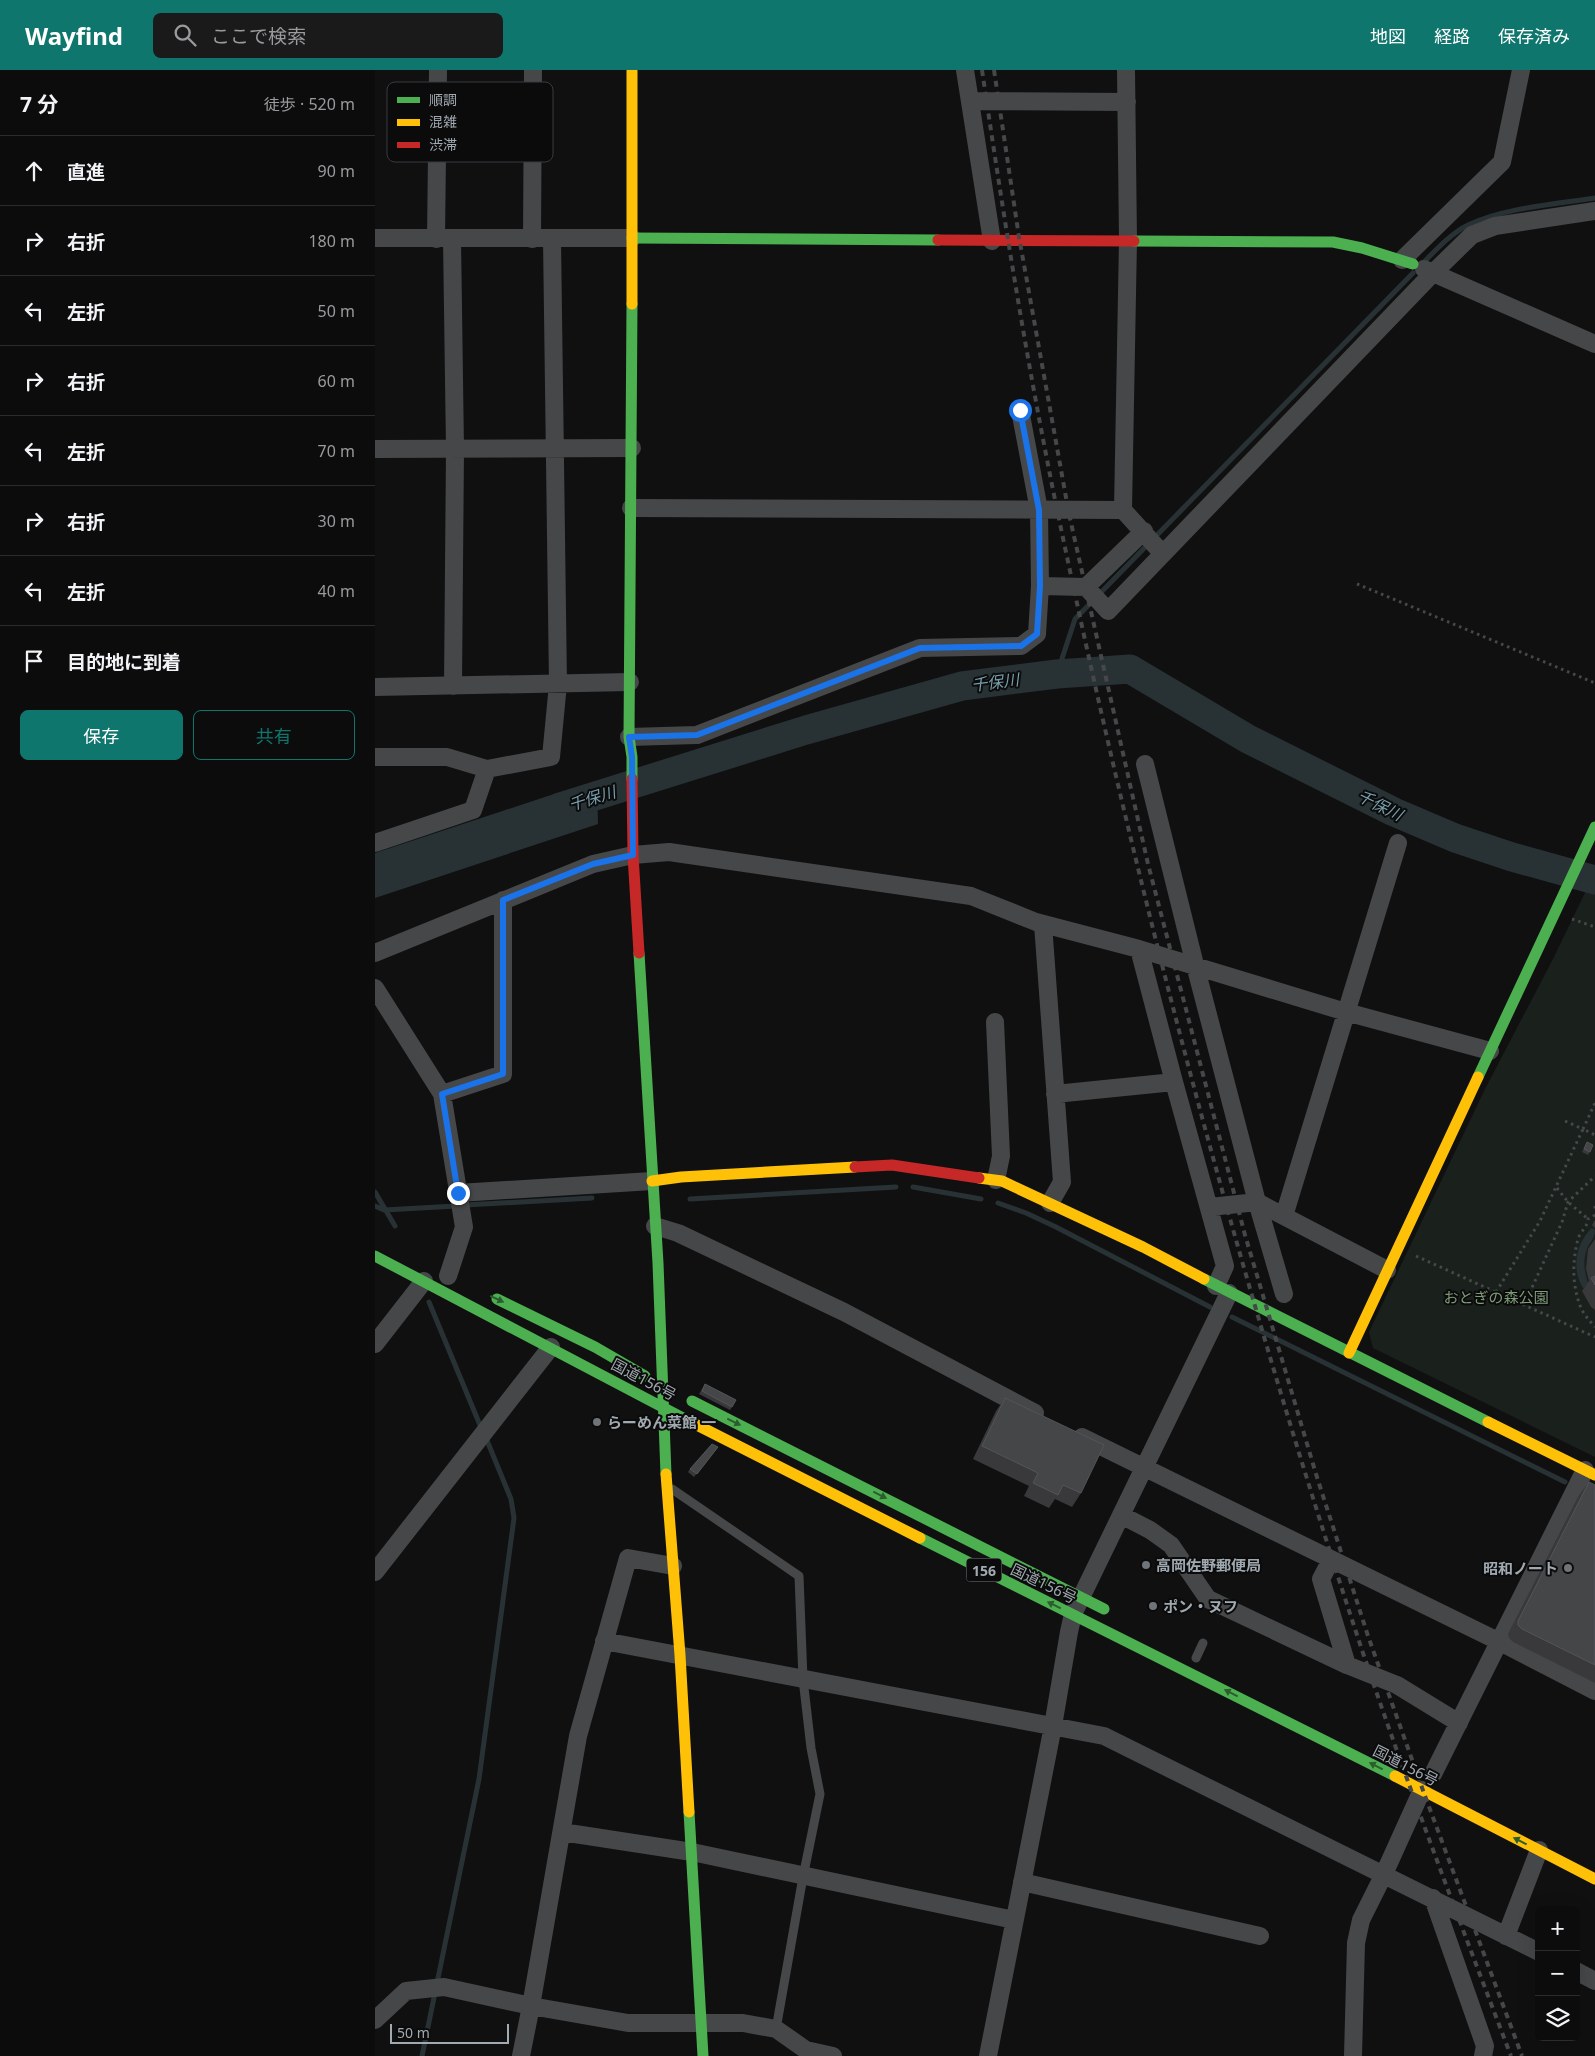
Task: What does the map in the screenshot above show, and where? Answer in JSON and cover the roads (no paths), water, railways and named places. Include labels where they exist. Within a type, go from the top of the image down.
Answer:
[{"type":"main road","points":[[631,70],[632,448],[629,737],[632,757],[631,820],[655,1226],[671,1391],[663,1406],[680,1655],[703,2056]]},
{"type":"main road","points":[[632,238],[1333,242],[1418,267]]},
{"type":"main road","points":[[1349,1353],[1595,827]]},
{"type":"main road","points":[[652,1181],[681,1177],[892,1166],[1002,1181],[1143,1247],[1223,1290],[1590,1473]]},
{"type":"main road","name":"国道156号","points":[[375,1256],[441,1277],[551,1347],[787,1472],[1073,1614],[1595,1879]]},
{"type":"main road","name":"国道156号","points":[[489,1295],[595,1347],[671,1391],[1117,1616]]},
{"type":"street","points":[[965,70],[992,241]]},
{"type":"street","points":[[1123,510],[1128,240],[1126,70]]},
{"type":"street","points":[[1040,586],[1086,588],[1108,611],[1418,267],[1502,162],[1521,70]]},
{"type":"street","points":[[970,101],[1127,102]]},
{"type":"street","points":[[441,162],[455,449],[453,686]]},
{"type":"street","points":[[532,162],[532,238]]},
{"type":"street","points":[[1418,267],[1472,235],[1495,226],[1595,211]]},
{"type":"street","points":[[375,238],[632,238]]},
{"type":"street","points":[[375,756],[447,757],[487,769],[551,757],[557,684],[552,239]]},
{"type":"street","points":[[1418,267],[1595,344]]},
{"type":"street","points":[[629,737],[697,735],[920,648],[1021,646],[1037,634],[1040,586],[1039,510],[1020,410]]},
{"type":"street","points":[[375,449],[632,448]]},
{"type":"street","points":[[631,508],[1123,510],[1145,531],[1162,553]]},
{"type":"street","points":[[1086,588],[1145,531]]},
{"type":"street","points":[[375,686],[630,682]]},
{"type":"street","points":[[1145,764],[1257,1202],[1284,1294]]},
{"type":"street","points":[[375,843],[473,810],[487,769]]},
{"type":"street","points":[[1284,1216],[1397,843]]},
{"type":"street","points":[[375,953],[593,864],[633,855],[669,852],[971,896],[1043,924],[1139,948],[1346,1012],[1490,1051]]},
{"type":"street","points":[[442,1094],[503,1074],[503,900]]},
{"type":"street","points":[[1043,924],[1062,1182],[1050,1203]]},
{"type":"street","points":[[988,2056],[1053,1726],[1073,1614],[1145,1468],[1223,1290],[1225,1266],[1139,948]]},
{"type":"street","points":[[375,988],[442,1094],[464,1227],[441,1277],[375,1344]]},
{"type":"street","points":[[995,1022],[1001,1156],[996,1180]]},
{"type":"street","points":[[1055,1094],[1175,1082]]},
{"type":"street","points":[[458,1193],[652,1181]]},
{"type":"street","points":[[1210,1207],[1257,1202],[1387,1270]]},
{"type":"street","points":[[655,1226],[679,1233],[844,1312],[1050,1421]]},
{"type":"street","points":[[375,1572],[551,1347]]},
{"type":"street","points":[[1067,1430],[1145,1468],[1221,1511],[1331,1560],[1500,1642],[1595,1691]]},
{"type":"street","points":[[1431,1773],[1590,1473]]},
{"type":"street","points":[[1121,1514],[1150,1530],[1171,1545],[1192,1570],[1208,1599],[1347,1665],[1397,1685],[1459,1723]]},
{"type":"street","points":[[521,2056],[578,1736],[628,1558],[673,1566]]},
{"type":"street","points":[[1331,1560],[1321,1579],[1347,1665]]},
{"type":"street","points":[[604,1641],[1104,1736],[1537,1951]]},
{"type":"street","points":[[1353,2056],[1356,1943],[1361,1920],[1422,1790]]},
{"type":"street","points":[[562,1832],[692,1852],[803,1877],[1014,1920]]},
{"type":"street","points":[[1506,1936],[1539,1850]]},
{"type":"street","points":[[1022,1882],[1260,1936]]},
{"type":"street","points":[[1433,1898],[1485,2046],[1483,2056]]},
{"type":"street","points":[[1580,1974],[1595,1981]]},
{"type":"street","points":[[375,2020],[406,1991],[436,1988],[628,2023],[743,2023],[776,2029],[807,2050],[833,2056]]},
{"type":"lane","points":[[667,1486],[799,1576],[803,1679],[811,1748],[821,1794],[803,1877],[776,2029]]},
{"type":"lane","points":[[1196,1658],[1203,1643]]},
{"type":"water","points":[[597,784],[598,824],[375,898],[375,853],[551,795]]},
{"type":"water","points":[[1592,1228],[1595,1230],[1595,1233],[1585,1254],[1584,1263],[1589,1286],[1583,1288],[1577,1273],[1577,1256],[1582,1241]]},
{"type":"waterway","points":[[1421,265],[1455,233],[1482,219],[1530,207],[1595,198]]},
{"type":"waterway","points":[[1057,674],[1075,619],[1413,273]]},
{"type":"waterway","name":"千保川","points":[[560,807],[806,730],[962,686],[1057,674],[1130,669],[1248,739],[1394,812],[1455,838],[1512,857],[1595,880]]},
{"type":"waterway","points":[[690,1199],[896,1187]]},
{"type":"waterway","points":[[913,1187],[981,1199]]},
{"type":"waterway","points":[[375,1192],[395,1226]]},
{"type":"waterway","points":[[465,1205],[592,1198]]},
{"type":"waterway","points":[[998,1203],[1056,1227],[1210,1307]]},
{"type":"waterway","points":[[375,1206],[384,1210],[456,1206]]},
{"type":"waterway","points":[[429,1302],[482,1430]]},
{"type":"waterway","points":[[1232,1317],[1565,1482]]},
{"type":"waterway","points":[[422,2056],[479,1779],[514,1518],[511,1499],[486,1438]]},
{"type":"railway","points":[[982,70],[1017,295],[1059,519],[1122,802],[1193,1083],[1271,1361],[1358,1638],[1413,1796],[1511,2056]]},
{"type":"railway","points":[[994,70],[1019,237],[1069,514],[1148,864],[1245,1235],[1316,1474],[1368,1636],[1425,1796],[1522,2056]]},
{"type":"place","name":"らーめん菜館 一","points":[[597,1422]]},
{"type":"place","name":"高岡佐野郵便局","points":[[1146,1565]]},
{"type":"place","name":"昭和ノート","points":[[1568,1568]]},
{"type":"place","name":"ポン・ヌフ","points":[[1153,1606]]},
{"type":"park label","name":"おとぎの森公園","points":[[1496,1297]]}]
